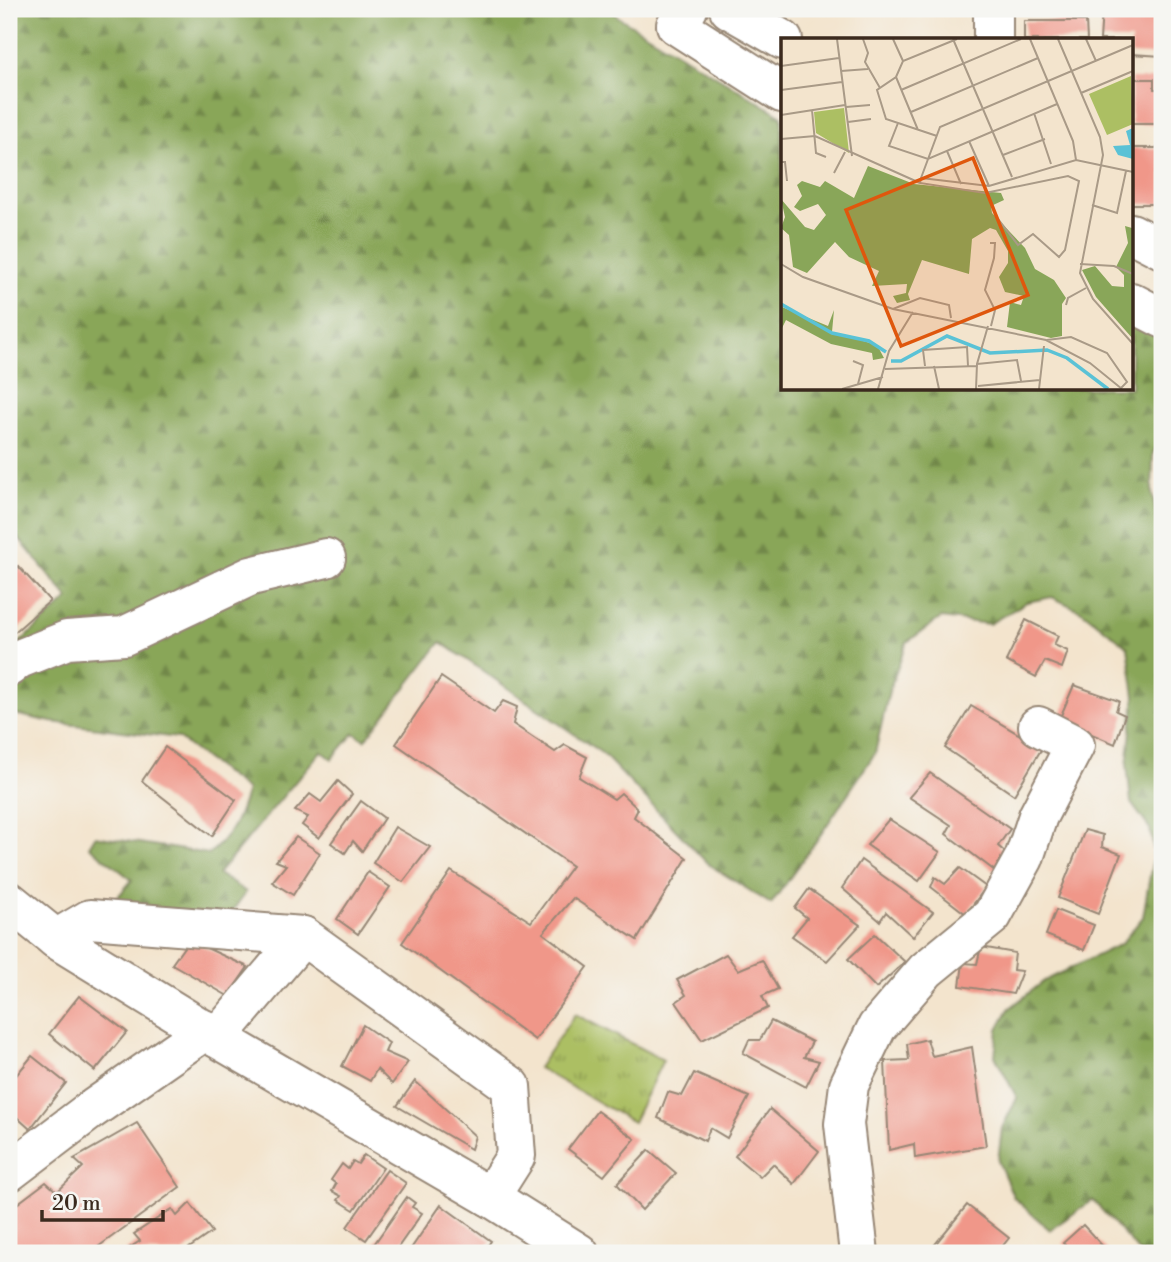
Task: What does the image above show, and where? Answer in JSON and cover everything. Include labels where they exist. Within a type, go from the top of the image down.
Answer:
[{"type":"street","points":[[729,9],[781,39]]},
{"type":"street","points":[[993,9],[993,38]]},
{"type":"street","points":[[672,14],[781,92]]},
{"type":"street","points":[[1132,234],[1162,250]]},
{"type":"street","points":[[1132,303],[1162,318]]},
{"type":"street","points":[[9,667],[19,659],[67,640],[124,636],[251,576],[326,558]]},
{"type":"street","points":[[859,1253],[844,1124],[849,1085],[877,1027],[926,970],[992,916],[1024,858],[1038,816],[1075,745],[1038,726]]},
{"type":"street","points":[[9,901],[56,939],[211,1034],[490,1197],[579,1253]]},
{"type":"street","points":[[56,939],[90,919],[303,936],[511,1086],[516,1156],[490,1197]]},
{"type":"street","points":[[9,1172],[88,1112],[211,1034],[303,936]]},
{"type":"green space","points":[[9,9],[608,9],[781,115],[781,390],[1132,390],[1132,316],[1162,330],[1162,441],[1153,452],[1152,493],[1162,544],[1162,1253],[1140,1253],[1093,1200],[1050,1230],[1014,1198],[998,1161],[1002,1128],[1017,1098],[995,1056],[998,1029],[1009,1009],[1044,981],[1121,944],[1143,917],[1154,852],[1150,829],[1131,803],[1127,765],[1135,696],[1128,647],[1082,611],[1052,597],[1027,602],[989,624],[941,618],[907,642],[889,691],[875,753],[771,904],[708,864],[603,754],[441,642],[365,740],[354,733],[332,759],[321,751],[218,874],[246,892],[225,921],[111,905],[132,880],[89,846],[95,836],[209,854],[224,840],[234,825],[247,790],[178,738],[51,722],[9,713],[9,652],[69,599],[9,527]]},
{"type":"green space","points":[[575,1014],[663,1060],[633,1122],[538,1068]]},
{"type":"building","points":[[1102,10],[1162,14],[1162,56],[1132,54],[1132,38],[1100,38]]},
{"type":"building","points":[[1024,21],[1086,21],[1087,38],[1024,38]]},
{"type":"building","points":[[1132,79],[1154,79],[1154,89],[1162,89],[1162,124],[1132,124]]},
{"type":"building","points":[[1132,148],[1162,148],[1162,204],[1132,204]]},
{"type":"building","points":[[18,566],[50,601],[9,637],[9,574]]},
{"type":"building","points":[[1026,620],[1058,636],[1054,645],[1068,651],[1062,668],[1045,661],[1036,677],[1006,661]]},
{"type":"building","points":[[441,677],[494,713],[503,701],[517,707],[513,724],[555,752],[565,745],[587,757],[579,777],[614,799],[621,793],[638,809],[634,817],[687,858],[637,940],[573,898],[543,933],[588,967],[535,1040],[402,943],[451,871],[531,922],[572,866],[396,744]]},
{"type":"building","points":[[1074,685],[1119,701],[1116,711],[1125,715],[1115,744],[1092,734],[1088,744],[1059,720]]},
{"type":"building","points":[[971,706],[1042,748],[1014,795],[945,748]]},
{"type":"building","points":[[165,747],[236,800],[212,836],[142,781]]},
{"type":"building","points":[[930,773],[1010,829],[998,846],[1006,853],[995,871],[946,834],[951,825],[909,797]]},
{"type":"building","points":[[338,781],[352,794],[319,838],[302,825],[308,817],[295,811],[310,794],[321,802]]},
{"type":"building","points":[[361,801],[384,818],[362,851],[353,841],[345,853],[331,843]]},
{"type":"building","points":[[889,819],[940,852],[919,881],[867,845]]},
{"type":"building","points":[[395,827],[430,847],[403,882],[373,863]]},
{"type":"building","points":[[1085,830],[1103,835],[1102,847],[1121,854],[1098,914],[1058,898]]},
{"type":"building","points":[[296,837],[320,853],[293,895],[272,882],[286,865],[276,861]]},
{"type":"building","points":[[861,860],[933,912],[913,937],[886,912],[880,921],[842,888]]},
{"type":"building","points":[[960,868],[986,887],[966,914],[931,887],[935,877],[945,884]]},
{"type":"building","points":[[368,872],[390,887],[358,934],[337,919]]},
{"type":"building","points":[[809,889],[860,925],[827,961],[792,936],[807,918],[795,908]]},
{"type":"building","points":[[1056,910],[1094,925],[1084,950],[1046,935]]},
{"type":"building","points":[[875,934],[905,962],[876,988],[848,959]]},
{"type":"building","points":[[189,940],[248,967],[228,996],[172,964]]},
{"type":"building","points":[[981,947],[1015,953],[1013,970],[1022,971],[1013,994],[960,986],[963,963],[977,964]]},
{"type":"building","points":[[726,954],[738,970],[762,960],[778,989],[762,996],[768,1008],[702,1040],[676,1002],[686,995],[677,980]]},
{"type":"building","points":[[79,996],[127,1032],[95,1071],[49,1034]]},
{"type":"building","points":[[1162,1019],[1162,1053],[1161,1053],[1156,1020]]},
{"type":"building","points":[[771,1021],[812,1042],[804,1057],[819,1061],[806,1087],[743,1053],[749,1040],[760,1040]]},
{"type":"building","points":[[363,1025],[389,1043],[385,1052],[408,1062],[392,1084],[377,1069],[370,1081],[342,1066]]},
{"type":"building","points":[[927,1039],[932,1056],[972,1047],[986,1146],[915,1158],[914,1144],[889,1150],[885,1061],[909,1060],[907,1044]]},
{"type":"building","points":[[32,1056],[66,1083],[30,1129],[9,1110],[9,1084]]},
{"type":"building","points":[[694,1073],[749,1097],[727,1138],[710,1128],[705,1141],[658,1118],[668,1092],[682,1096]]},
{"type":"building","points":[[415,1081],[475,1136],[471,1149],[397,1106]]},
{"type":"building","points":[[770,1109],[819,1151],[794,1184],[773,1164],[760,1177],[735,1156]]},
{"type":"building","points":[[597,1111],[635,1139],[604,1176],[568,1149]]},
{"type":"building","points":[[137,1123],[180,1187],[92,1253],[9,1253],[9,1210],[46,1182],[57,1192],[83,1167],[74,1159]]},
{"type":"building","points":[[649,1150],[676,1173],[642,1210],[617,1184]]},
{"type":"building","points":[[364,1155],[383,1168],[354,1210],[338,1200],[341,1196],[332,1191],[336,1184],[331,1180],[342,1164],[348,1169],[353,1161],[358,1164]]},
{"type":"building","points":[[387,1170],[406,1183],[366,1240],[347,1227]]},
{"type":"building","points":[[407,1197],[415,1203],[412,1207],[422,1213],[394,1253],[368,1253]]},
{"type":"building","points":[[190,1203],[212,1232],[182,1253],[128,1253],[126,1250],[140,1241],[134,1234],[172,1209],[177,1216]]},
{"type":"building","points":[[441,1205],[491,1241],[483,1253],[408,1253]]},
{"type":"building","points":[[967,1205],[1009,1238],[997,1253],[928,1253]]},
{"type":"building","points":[[1083,1225],[1109,1253],[1072,1253],[1063,1243]]}]
